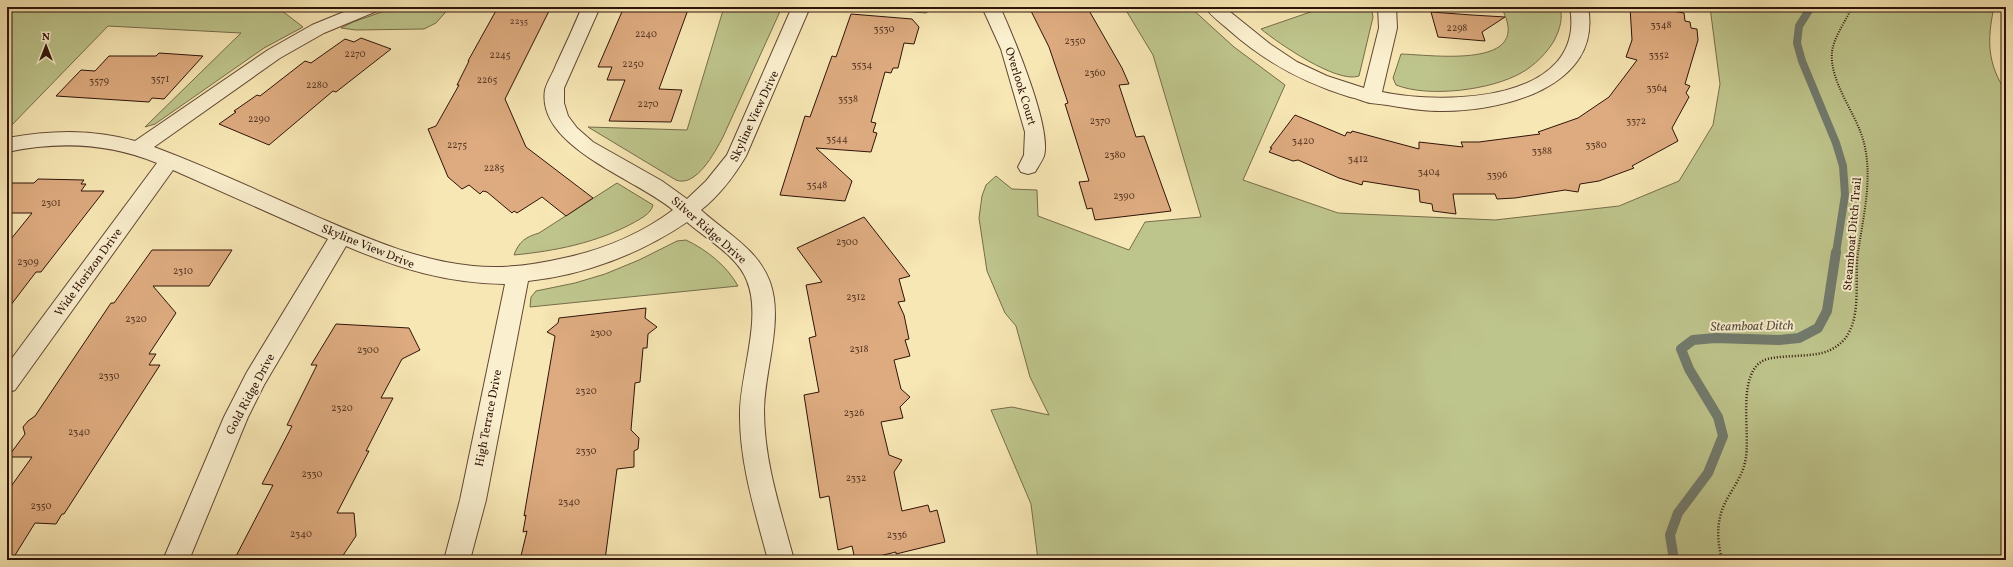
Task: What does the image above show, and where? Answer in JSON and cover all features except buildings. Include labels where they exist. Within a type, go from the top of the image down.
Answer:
[{"type":"street","points":[[139,148],[274,54],[318,29],[371,7]]},
{"type":"street","name":"Silver Ridge Drive","points":[[591,7],[555,88],[554,100],[556,112],[564,126],[577,139],[668,195],[687,210],[740,254],[753,269],[761,285],[763,314],[754,381],[752,439],[757,466],[781,560]]},
{"type":"street","name":"Skyline View Drive","points":[[7,145],[46,139],[85,138],[139,148],[388,256],[428,268],[475,276],[518,275],[554,270],[613,252],[661,229],[687,210],[717,183],[738,153],[801,7]]},
{"type":"street","name":"Overlook Court","points":[[991,7],[1010,49],[1034,132],[1034,155],[1028,167]]},
{"type":"street","points":[[1214,7],[1259,47],[1295,69],[1342,89],[1371,97],[1423,104],[1450,105],[1478,102],[1526,91],[1544,82],[1560,70],[1571,57],[1582,30],[1579,7]]},
{"type":"street","points":[[1371,97],[1388,28],[1387,7]]},
{"type":"street","name":"Wide Horizon Drive","points":[[7,383],[169,161]]},
{"type":"street","name":"Gold Ridge Drive","points":[[176,560],[236,417],[255,379],[341,236]]},
{"type":"street","name":"High Terrace Drive","points":[[457,560],[473,500],[502,348],[518,275]]},
{"type":"path","name":"Steamboat Ditch Trail","points":[[1722,560],[1718,526],[1724,505],[1739,481],[1746,460],[1748,429],[1747,386],[1751,373],[1763,361],[1777,357],[1827,352],[1840,345],[1852,329],[1856,310],[1856,272],[1867,186],[1866,160],[1864,142],[1839,83],[1833,65],[1832,52],[1852,7]]},
{"type":"green space","points":[[7,7],[277,7],[303,27],[264,48],[155,124],[145,127],[241,33],[108,26],[7,130]]},
{"type":"green space","points":[[396,7],[450,7],[436,23],[424,29],[356,30],[341,28],[353,22]]},
{"type":"green space","points":[[724,7],[782,7],[723,137],[710,159],[698,174],[691,179],[683,181],[676,180],[588,127],[687,130]]},
{"type":"green space","points":[[856,7],[935,7],[926,13]]},
{"type":"green space","points":[[1124,7],[1190,7],[1234,47],[1285,85],[1243,180],[1338,213],[1495,220],[1619,206],[1679,181],[1713,125],[1720,84],[1710,7],[1994,7],[1990,30],[1990,51],[1995,71],[2006,92],[2006,560],[1652,560],[1651,557],[1642,560],[1038,560],[1031,504],[991,410],[1012,407],[1049,415],[1030,377],[1016,326],[1005,313],[987,271],[979,218],[982,196],[986,185],[996,176],[1012,189],[1037,190],[1038,216],[1129,250],[1145,222],[1201,217],[1153,55]]},
{"type":"green space","points":[[1325,7],[1371,7],[1373,17],[1359,76],[1349,77],[1337,74],[1308,61],[1261,29]]},
{"type":"green space","points":[[1501,7],[1560,7],[1560,23],[1555,39],[1545,54],[1531,67],[1508,79],[1477,88],[1425,91],[1396,85],[1393,78],[1401,54],[1456,56],[1476,54],[1493,50],[1505,41],[1508,27]]},
{"type":"green space","points":[[617,183],[653,205],[645,216],[619,230],[590,241],[545,251],[514,255],[518,246],[524,240],[539,233]]},
{"type":"green space","points":[[686,240],[716,259],[738,286],[530,307],[531,297],[536,291],[575,283],[605,274],[639,260],[677,241]]},
{"type":"waterway","name":"Steamboat Ditch","points":[[1811,7],[1799,26],[1797,43],[1802,61],[1836,143],[1843,166],[1845,195],[1836,253]]},
{"type":"waterway","name":"Steamboat Ditch","points":[[1674,560],[1670,535],[1678,513],[1708,473],[1723,436],[1718,417],[1689,369],[1681,349],[1693,340],[1715,338],[1779,340],[1799,338],[1818,328],[1827,311],[1836,252]]}]
